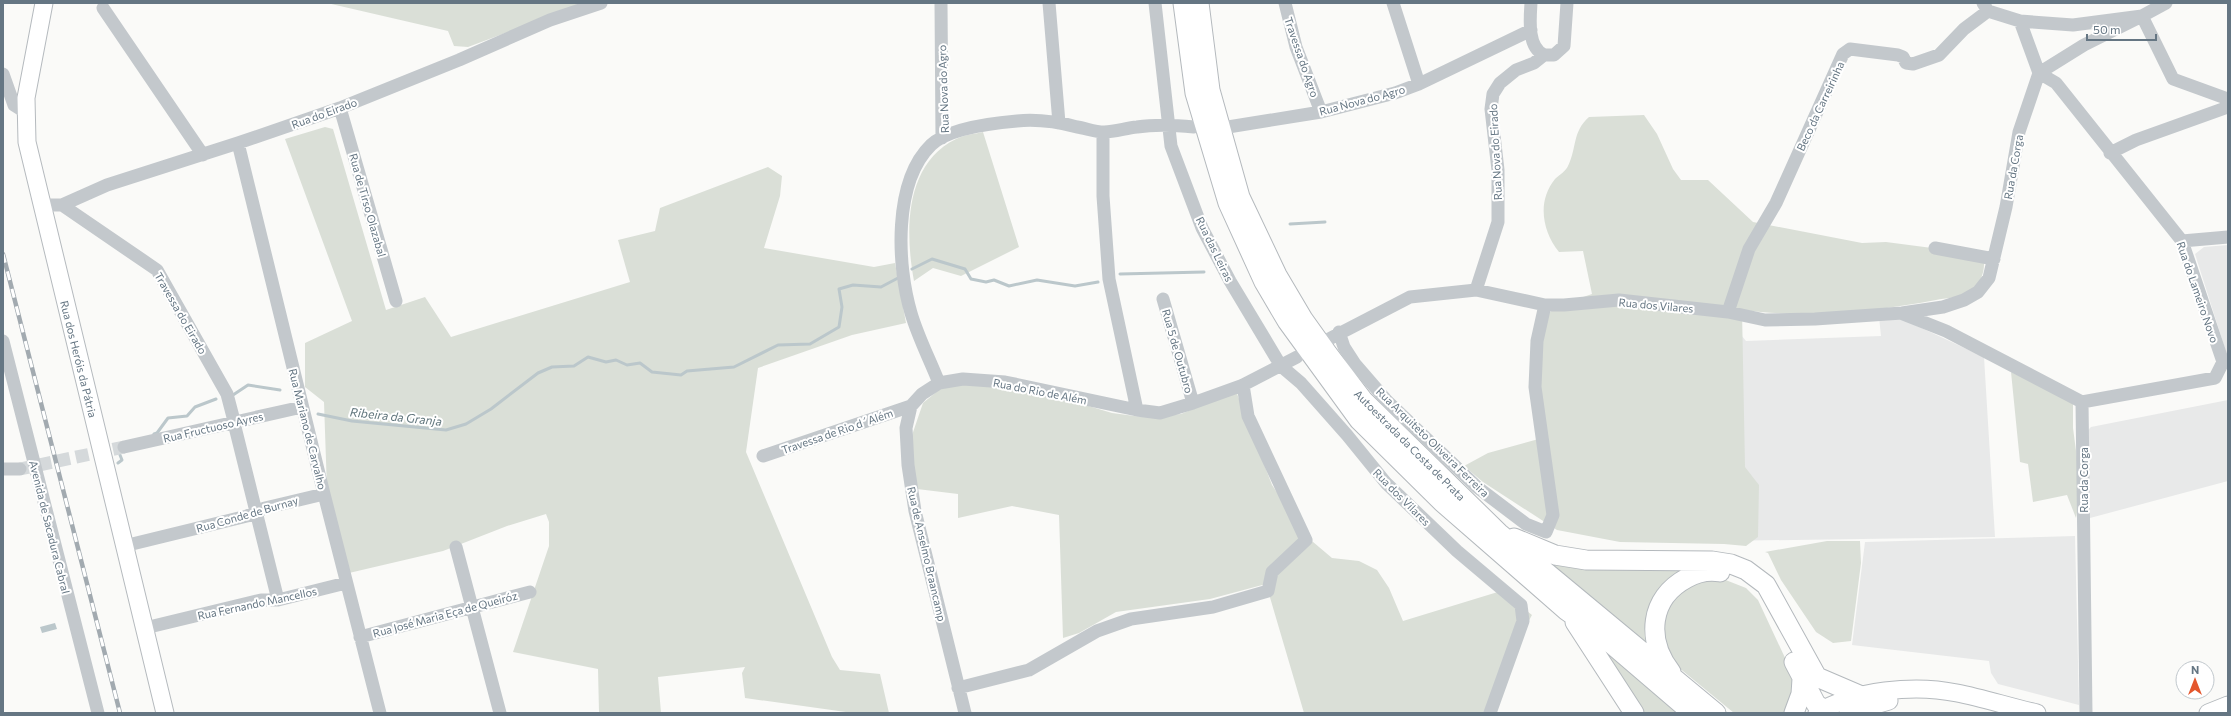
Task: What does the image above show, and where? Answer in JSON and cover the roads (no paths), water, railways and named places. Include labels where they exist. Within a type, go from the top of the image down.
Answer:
[{"type":"highway","name":"Autoestrada da Costa de Prata","points":[[1183,3],[1194,93],[1228,203],[1264,282],[1287,321],[1360,420],[1442,502],[1567,611],[1601,635],[1692,713]]},
{"type":"highway","name":"Autoestrada da Costa de Prata","points":[[1199,3],[1210,90],[1240,197],[1277,275],[1303,319],[1363,400],[1499,533],[1716,713]]},
{"type":"highway","points":[[1499,533],[1555,555],[1586,560],[1712,561],[1731,564],[1746,570],[1766,585],[1810,678],[1816,704],[1824,712]]},
{"type":"highway","points":[[1675,678],[1664,662],[1657,646],[1654,626],[1657,609],[1666,594],[1679,582],[1695,574],[1711,570],[1728,573],[1747,583],[1761,594],[1810,678],[1859,695]]},
{"type":"highway","points":[[1567,611],[1634,713]]},
{"type":"highway","points":[[1794,713],[1801,694],[1810,678]]},
{"type":"main road","name":"Rua dos Heróis da Pátria","points":[[44,3],[25,112],[27,142],[165,713]]},
{"type":"main road","points":[[1824,712],[1859,695],[1899,690],[1933,690],[1956,692],[1999,705],[2037,713]]},
{"type":"main road","points":[[1848,713],[1875,703],[1908,699],[1933,699],[1999,705]]},
{"type":"main road","points":[[2208,713],[2228,705]]},
{"type":"street","name":"Rua do Eirado","points":[[42,205],[62,205],[107,185],[238,144],[340,108],[459,60],[550,20],[601,3]]},
{"type":"street","name":"Rua Nova do Agro","points":[[941,3],[942,138],[972,127],[1018,121],[1059,123],[1103,132],[1138,126],[1167,125],[1194,127]]},
{"type":"street","points":[[1050,3],[1060,108],[1059,123]]},
{"type":"street","name":"Rua das Leiras","points":[[1155,3],[1167,125],[1171,146],[1202,228],[1230,281],[1281,366]]},
{"type":"street","name":"Travessa do Agro","points":[[1285,3],[1296,47],[1321,112]]},
{"type":"street","points":[[1393,3],[1419,84]]},
{"type":"street","points":[[1531,3],[1532,41],[1539,53],[1544,55]]},
{"type":"street","name":"Rua Nova do Eirado","points":[[1476,290],[1498,222],[1498,170],[1491,109],[1493,94],[1500,83],[1516,70],[1534,63],[1544,55],[1554,54],[1564,46],[1567,3]]},
{"type":"street","points":[[2020,21],[2039,73],[2084,45],[2166,3]]},
{"type":"street","points":[[1986,7],[2020,21],[2073,25],[2142,16]]},
{"type":"street","name":"Beco da Carreirinha","points":[[1728,312],[1749,249],[1776,203],[1843,54],[1850,50],[1898,55],[1903,57],[1906,63],[1913,64],[1924,61],[1939,55],[1986,7]]},
{"type":"street","points":[[103,8],[203,155]]},
{"type":"street","points":[[2142,16],[2173,79],[2228,99]]},
{"type":"street","name":"Rua Nova do Agro","points":[[1228,127],[1321,112],[1395,94],[1531,30]]},
{"type":"street","name":"Rua do Lameiro Novo","points":[[2039,73],[2056,83],[2110,153],[2182,241],[2222,362],[2215,378],[2082,402]]},
{"type":"street","name":"Rua da Corga","points":[[1902,314],[1943,308],[1964,300],[1978,292],[1989,278],[2006,207],[2019,132],[2039,73]]},
{"type":"street","points":[[3,74],[14,105],[25,112]]},
{"type":"street","points":[[2110,153],[2136,140],[2228,107]]},
{"type":"street","name":"Rua de Tirso Olazabal","points":[[340,108],[396,301]]},
{"type":"street","points":[[1103,132],[1103,196],[1109,279],[1137,410]]},
{"type":"street","points":[[911,406],[922,394],[939,383],[911,312],[904,275],[901,224],[907,187],[915,169],[931,145],[942,138]]},
{"type":"street","name":"Rua Mariano de Carvalho","points":[[238,144],[302,407],[380,713]]},
{"type":"street","name":"Travessa do Eirado","points":[[62,205],[158,270],[227,394],[278,600]]},
{"type":"street","points":[[2182,241],[2228,237]]},
{"type":"street","points":[[1936,248],[1994,258]]},
{"type":"street","points":[[1476,290],[1545,305]]},
{"type":"street","name":"Rua Arquiteto Oliveira Ferreira","points":[[1476,290],[1410,298],[1334,336],[1387,401],[1477,487],[1526,524],[1546,532],[1553,515],[1535,387],[1537,341],[1545,305]]},
{"type":"street","name":"Rua 5 de Outubro","points":[[1163,299],[1193,404]]},
{"type":"street","name":"Rua dos Vilares","points":[[1545,305],[1564,306],[1619,300],[1728,312],[1765,320],[1902,314]]},
{"type":"street","points":[[1943,308],[1946,331]]},
{"type":"street","points":[[1902,314],[1946,331],[2082,402]]},
{"type":"street","name":"Avenida de Sacadura Cabral","points":[[3,341],[98,713]]},
{"type":"street","name":"Rua do Rio de Além","points":[[939,383],[963,379],[1005,382],[1137,410],[1160,412],[1193,404],[1243,385],[1297,357]]},
{"type":"street","name":"Rua dos Vilares","points":[[1281,366],[1301,383],[1342,429],[1386,483],[1457,551],[1521,605],[1523,621],[1490,713]]},
{"type":"street","points":[[958,688],[1029,670],[1096,630],[1131,619],[1213,607],[1268,591],[1272,572],[1306,540],[1248,416],[1243,385]]},
{"type":"street","name":"Rua da Corga","points":[[2082,402],[2086,713]]},
{"type":"street","name":"Travessa de Rio d´Além","points":[[763,456],[911,406]]},
{"type":"street","name":"Rua de Anselmo Braancamp","points":[[911,406],[906,428],[908,465],[914,511],[965,713]]},
{"type":"street","name":"Rua Fructuoso Ayres","points":[[124,447],[302,407]]},
{"type":"street","points":[[3,469],[20,469]]},
{"type":"street","name":"Rua Conde de Burnay","points":[[124,546],[247,516],[255,512],[324,494]]},
{"type":"street","points":[[456,547],[500,713]]},
{"type":"street","name":"Rua Fernando Mancellos","points":[[145,628],[261,600],[278,600],[346,583]]},
{"type":"street","name":"Rua José Maria Eça de Queiróz","points":[[360,637],[472,606],[530,592]]},
{"type":"waterway","name":"Ribeira da Granja","points":[[1290,224],[1325,222]]},
{"type":"waterway","name":"Ribeira da Granja","points":[[912,269],[932,259],[965,269],[971,279],[986,282],[994,280],[1009,286],[1037,280],[1075,286],[1098,282]]},
{"type":"waterway","name":"Ribeira da Granja","points":[[1120,274],[1204,272]]},
{"type":"waterway","name":"Ribeira da Granja","points":[[318,414],[352,421],[446,430],[466,424],[491,409],[538,373],[552,367],[574,366],[588,357],[606,362],[616,360],[627,365],[640,363],[652,372],[681,375],[687,371],[734,367],[778,345],[810,344],[839,327],[842,307],[839,289],[853,285],[881,287],[898,278]]},
{"type":"waterway","name":"Ribeira da Granja","points":[[233,395],[248,385],[280,390]]},
{"type":"waterway","name":"Ribeira da Granja","points":[[154,434],[157,433],[168,418],[187,416],[195,407],[216,399]]},
{"type":"waterway","name":"Ribeira da Granja","points":[[118,463],[122,460],[120,455]]},
{"type":"tunnel","points":[[20,469],[124,447]]},
{"type":"railway","points":[[3,254],[120,713]]}]
